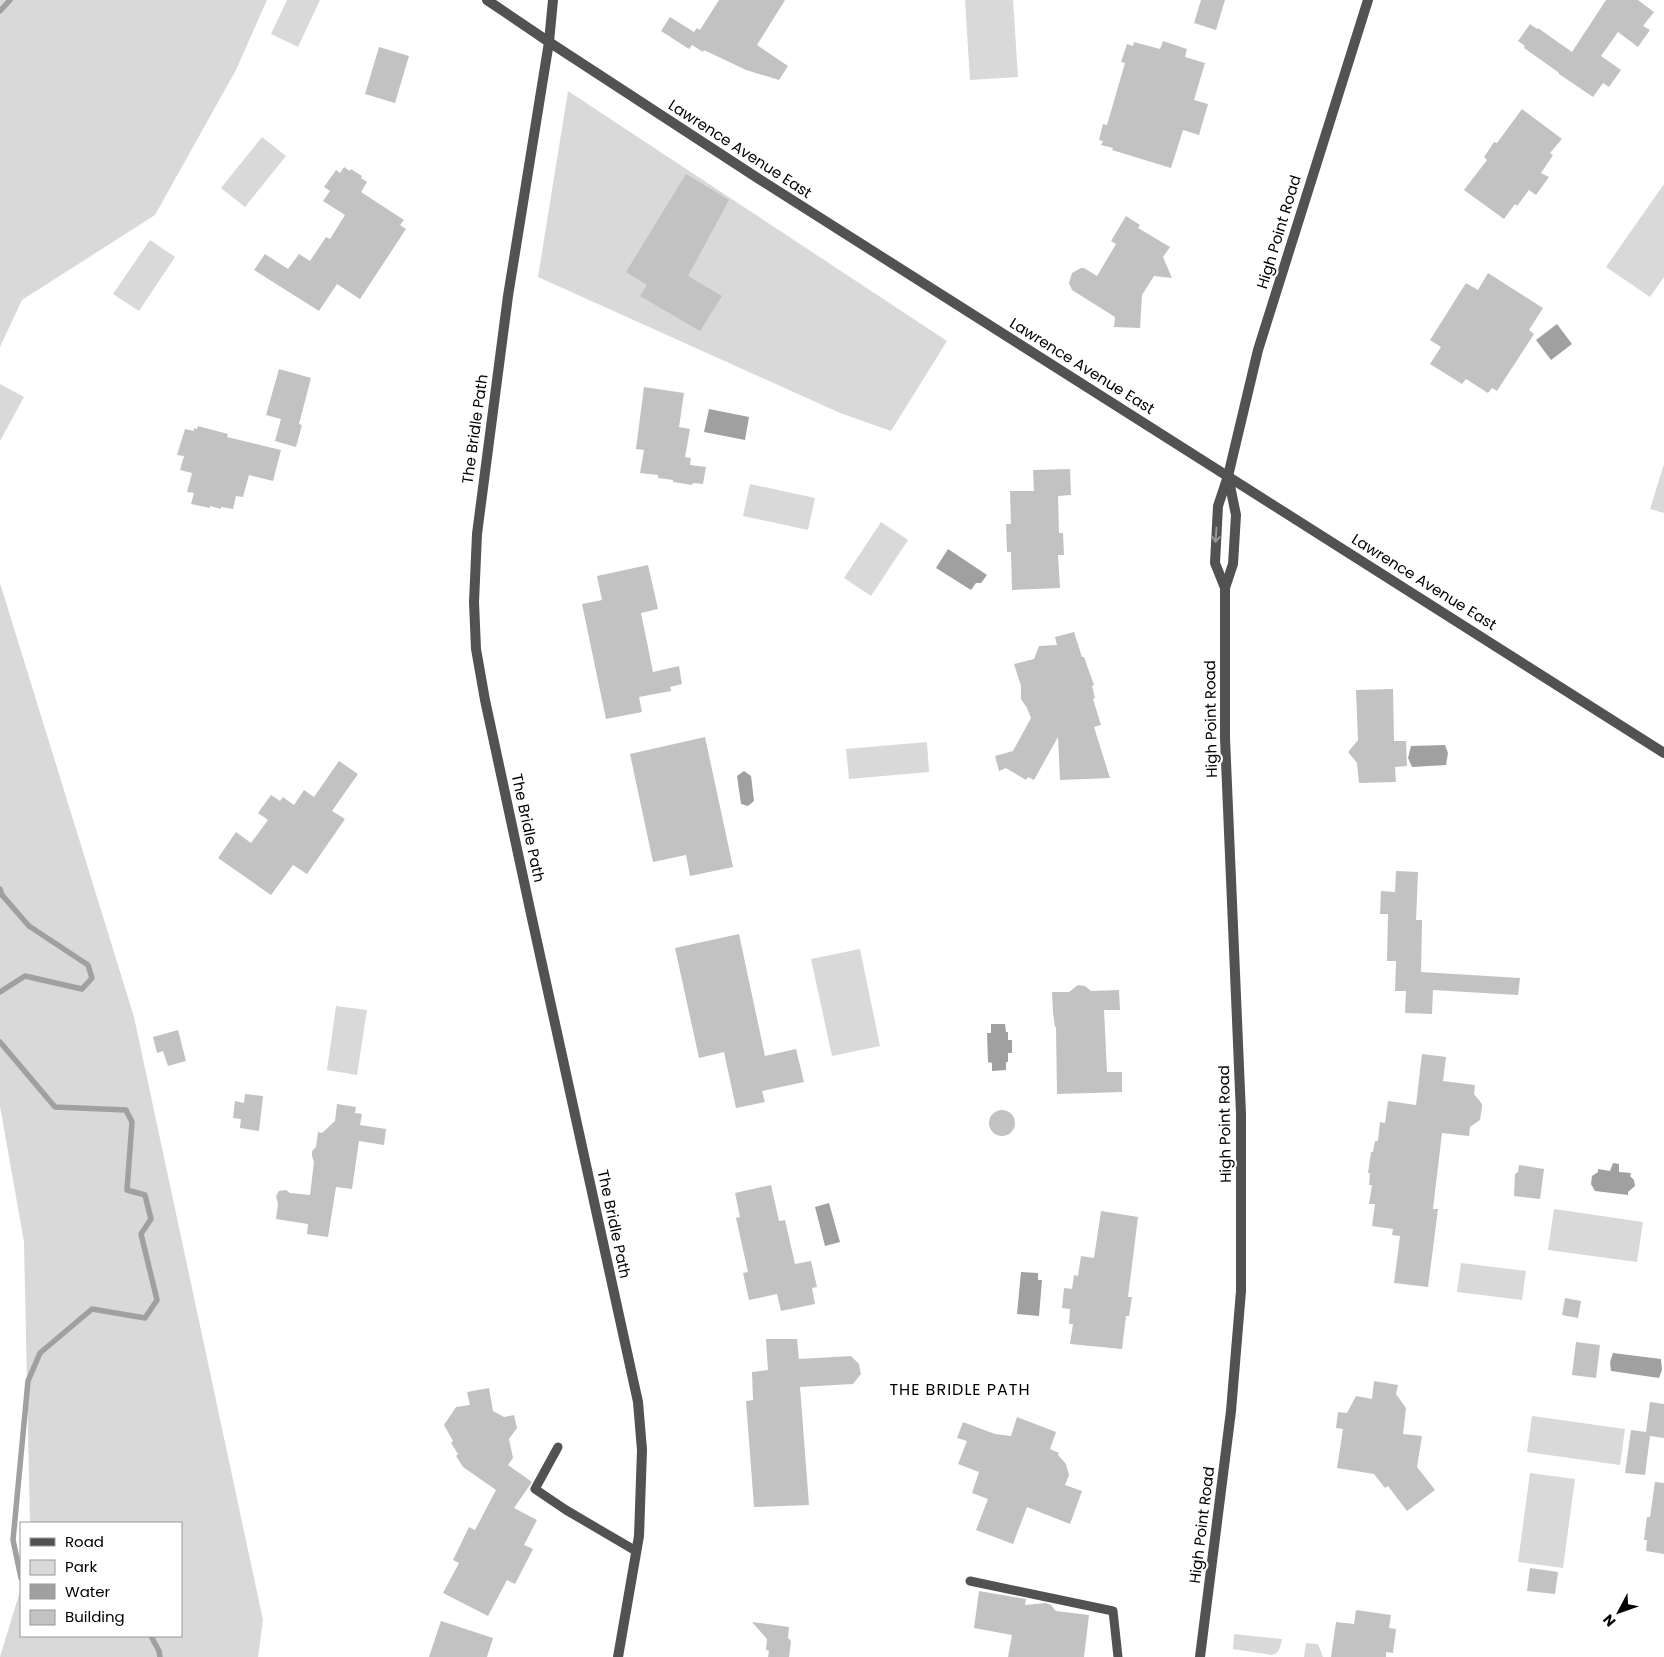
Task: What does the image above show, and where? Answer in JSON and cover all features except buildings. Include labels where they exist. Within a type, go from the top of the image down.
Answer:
[{"type":"street","name":"Lawrence Avenue East","points":[[487,0],[759,179],[1664,753]]},
{"type":"street","name":"The Bridle Path","points":[[553,0],[549,42],[508,296],[477,534],[474,602],[476,650],[485,700],[530,914],[638,1402],[642,1450],[638,1536],[618,1657]]},
{"type":"street","name":"High Point Road","points":[[1225,588],[1215,563],[1218,506],[1228,476],[1258,350],[1368,0]]},
{"type":"street","name":"High Point Road","points":[[1200,1657],[1231,1411],[1241,1291],[1241,1114],[1225,738],[1225,588],[1233,564],[1236,515],[1228,476]]},
{"type":"lane","points":[[558,1447],[534,1489],[636,1551]]},
{"type":"lane","points":[[970,1581],[1113,1611],[1118,1657]]},
{"type":"green space","points":[[0,0],[267,0],[236,70],[155,215],[22,300],[0,347]]},
{"type":"green space","points":[[287,0],[320,0],[298,47],[271,34]]},
{"type":"green space","points":[[965,0],[1013,0],[1018,77],[970,80]]},
{"type":"green space","points":[[568,91],[947,341],[891,431],[840,413],[538,277]]},
{"type":"green space","points":[[262,137],[286,156],[245,207],[221,188]]},
{"type":"green space","points":[[1664,184],[1664,277],[1650,297],[1606,267]]},
{"type":"green space","points":[[150,240],[175,257],[139,311],[113,294]]},
{"type":"green space","points":[[0,384],[24,397],[0,441]]},
{"type":"green space","points":[[1664,464],[1664,513],[1650,509]]},
{"type":"green space","points":[[750,484],[815,498],[808,530],[743,516]]},
{"type":"green space","points":[[881,522],[908,540],[871,596],[844,578]]},
{"type":"green space","points":[[0,583],[134,1017],[263,1620],[258,1657],[0,1657],[20,1591],[20,1637],[182,1637],[182,1522],[30,1522],[24,1242],[0,1106]]},
{"type":"green space","points":[[927,742],[929,772],[849,779],[846,749]]},
{"type":"green space","points":[[860,949],[880,1046],[832,1056],[811,959]]},
{"type":"green space","points":[[336,1006],[367,1010],[357,1075],[327,1070]]},
{"type":"green space","points":[[1554,1209],[1643,1222],[1637,1262],[1548,1250]]},
{"type":"green space","points":[[1461,1263],[1526,1271],[1522,1300],[1457,1292]]},
{"type":"green space","points":[[1532,1416],[1625,1429],[1620,1465],[1527,1452]]},
{"type":"green space","points":[[1530,1473],[1575,1479],[1563,1568],[1518,1562]]},
{"type":"green space","points":[[1234,1634],[1282,1639],[1278,1651],[1272,1655],[1233,1649]]},
{"type":"green space","points":[[1306,1643],[1318,1644],[1323,1657],[1304,1657]]},
{"type":"water","points":[[1557,324],[1572,344],[1551,360],[1536,340]]},
{"type":"water","points":[[709,409],[749,417],[745,440],[704,432]]},
{"type":"water","points":[[948,549],[987,575],[981,583],[976,583],[971,590],[936,568]]},
{"type":"water","points":[[1445,745],[1448,753],[1446,765],[1412,767],[1408,758],[1411,746]]},
{"type":"water","points":[[744,771],[751,776],[754,801],[748,806],[741,804],[737,776]]},
{"type":"water","points":[[991,1024],[1005,1024],[1008,1040],[1012,1040],[1012,1053],[1008,1053],[1006,1070],[992,1071],[992,1063],[988,1062],[987,1033],[991,1033]]},
{"type":"water","points":[[1613,1163],[1619,1164],[1619,1172],[1631,1173],[1630,1176],[1634,1180],[1635,1186],[1628,1192],[1628,1195],[1595,1191],[1591,1184],[1592,1176],[1598,1172],[1598,1169],[1610,1171]]},
{"type":"water","points":[[829,1203],[840,1242],[825,1246],[815,1207]]},
{"type":"water","points":[[1021,1272],[1038,1273],[1038,1280],[1042,1280],[1039,1316],[1017,1314]]},
{"type":"water","points":[[1613,1353],[1661,1359],[1662,1370],[1659,1378],[1611,1371],[1610,1362]]},
{"type":"waterway","points":[[0,11],[10,0]]},
{"type":"waterway","points":[[0,889],[2,895],[29,926],[88,965],[92,978],[82,989],[25,976],[0,992]]},
{"type":"waterway","points":[[0,1042],[55,1107],[126,1110],[132,1122],[127,1190],[145,1195],[151,1219],[141,1234],[157,1300],[145,1318],[92,1309],[40,1353],[28,1381],[13,1540],[20,1573]]},
{"type":"waterway","points":[[152,1637],[160,1657]]},
{"type":"district","name":"THE BRIDLE PATH","points":[[960,1389]]}]
